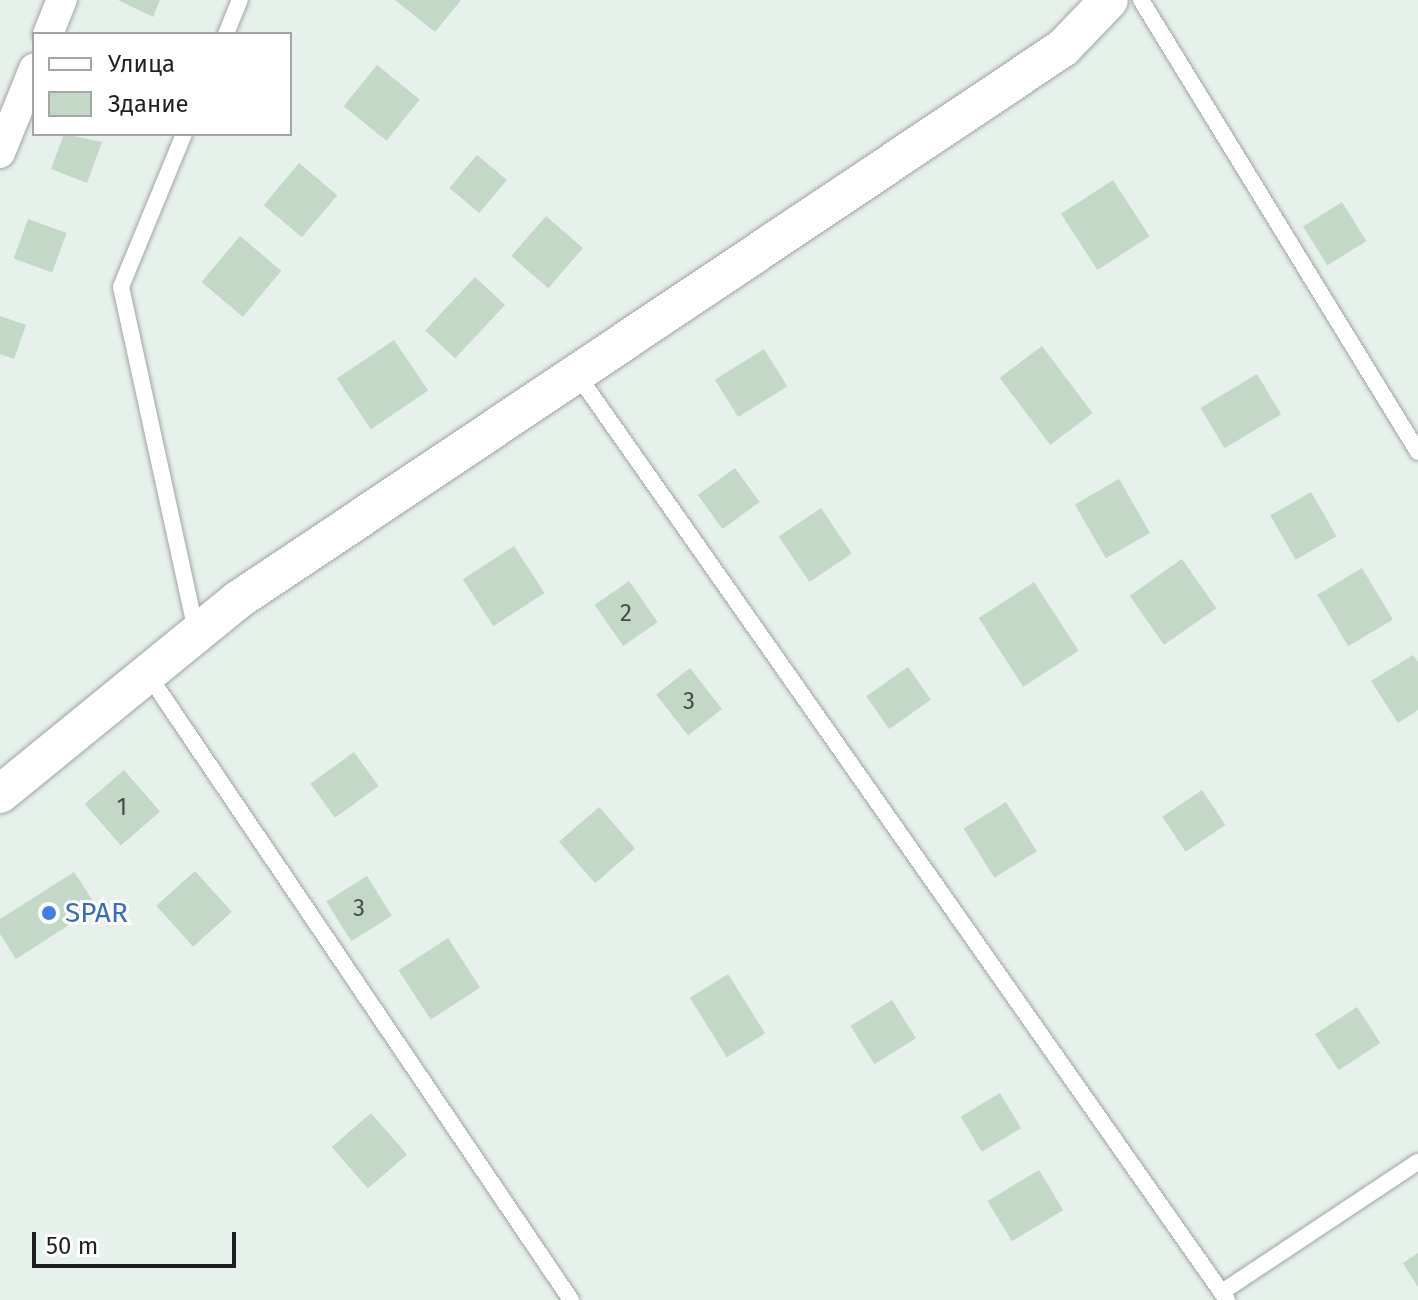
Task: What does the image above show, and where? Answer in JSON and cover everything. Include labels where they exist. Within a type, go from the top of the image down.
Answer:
[{"type":"street","points":[[49,32],[62,0]]},
{"type":"street","points":[[0,794],[196,632],[579,377],[1063,48],[1109,0]]},
{"type":"street","points":[[0,153],[32,74]]},
{"type":"lane","points":[[227,32],[240,0]]},
{"type":"lane","points":[[1063,48],[1138,0],[1418,452]]},
{"type":"lane","points":[[183,136],[121,287],[196,632]]},
{"type":"lane","points":[[579,377],[1225,1296],[1418,1162]]},
{"type":"lane","points":[[147,672],[571,1300]]},
{"type":"building","points":[[118,0],[160,0],[153,17]]},
{"type":"building","points":[[395,0],[461,0],[435,32]]},
{"type":"building","points":[[377,65],[420,100],[386,141],[344,106]]},
{"type":"building","points":[[63,136],[102,142],[87,183],[51,169]]},
{"type":"building","points":[[477,155],[507,180],[479,213],[449,188]]},
{"type":"building","points":[[299,163],[337,195],[302,237],[264,205]]},
{"type":"building","points":[[1113,180],[1149,236],[1097,270],[1061,214]]},
{"type":"building","points":[[1342,202],[1366,241],[1327,265],[1303,226]]},
{"type":"building","points":[[546,216],[583,248],[548,288],[511,256]]},
{"type":"building","points":[[28,219],[67,233],[52,272],[14,258]]},
{"type":"building","points":[[240,236],[281,271],[243,317],[201,282]]},
{"type":"building","points":[[475,277],[505,305],[455,358],[425,330]]},
{"type":"building","points":[[0,316],[26,325],[14,359],[0,354]]},
{"type":"building","points":[[394,340],[428,391],[371,429],[337,379]]},
{"type":"building","points":[[1042,346],[1093,413],[1050,445],[1000,378]]},
{"type":"building","points":[[764,349],[787,386],[738,417],[715,380]]},
{"type":"building","points":[[1257,374],[1281,414],[1225,448],[1200,408]]},
{"type":"building","points":[[735,468],[760,502],[722,529],[698,495]]},
{"type":"building","points":[[1119,479],[1150,533],[1106,558],[1075,504]]},
{"type":"building","points":[[1311,492],[1336,536],[1296,560],[1270,516]]},
{"type":"building","points":[[821,508],[852,554],[809,582],[779,537]]},
{"type":"building","points":[[514,546],[544,593],[493,626],[463,579]]},
{"type":"building","points":[[1182,559],[1216,608],[1164,645],[1130,596]]},
{"type":"building","points":[[1362,568],[1393,619],[1348,646],[1317,595]]},
{"type":"building","points":[[629,581],[658,622],[623,646],[595,605]]},
{"type":"building","points":[[1034,582],[1079,651],[1023,687],[979,618]]},
{"type":"building","points":[[1413,655],[1418,662],[1418,710],[1398,723],[1371,681]]},
{"type":"building","points":[[908,667],[931,700],[889,729],[866,696]]},
{"type":"building","points":[[690,668],[722,709],[688,735],[656,694]]},
{"type":"building","points":[[354,752],[379,786],[335,818],[310,784]]},
{"type":"building","points":[[124,770],[160,812],[121,846],[85,804]]},
{"type":"building","points":[[1202,790],[1225,825],[1186,852],[1162,817]]},
{"type":"building","points":[[1006,802],[1037,851],[994,878],[964,828]]},
{"type":"building","points":[[599,807],[635,849],[595,883],[559,842]]},
{"type":"building","points":[[195,871],[232,912],[193,947],[156,906]]},
{"type":"building","name":"SPAR","points":[[74,872],[97,907],[16,959],[0,934],[0,919]]},
{"type":"building","points":[[367,876],[392,916],[351,941],[326,901]]},
{"type":"building","points":[[448,938],[480,987],[431,1020],[399,970]]},
{"type":"building","points":[[728,974],[765,1033],[727,1057],[690,998]]},
{"type":"building","points":[[892,1000],[916,1038],[874,1064],[850,1026]]},
{"type":"building","points":[[1357,1007],[1380,1043],[1338,1070],[1315,1034]]},
{"type":"building","points":[[1000,1093],[1021,1128],[982,1152],[961,1117]]},
{"type":"building","points":[[371,1113],[407,1155],[368,1189],[332,1147]]},
{"type":"building","points":[[1039,1170],[1063,1210],[1012,1241],[988,1201]]},
{"type":"building","points":[[1418,1253],[1418,1287],[1403,1263]]},
{"type":"place","name":"SPAR","points":[[49,913]]}]
